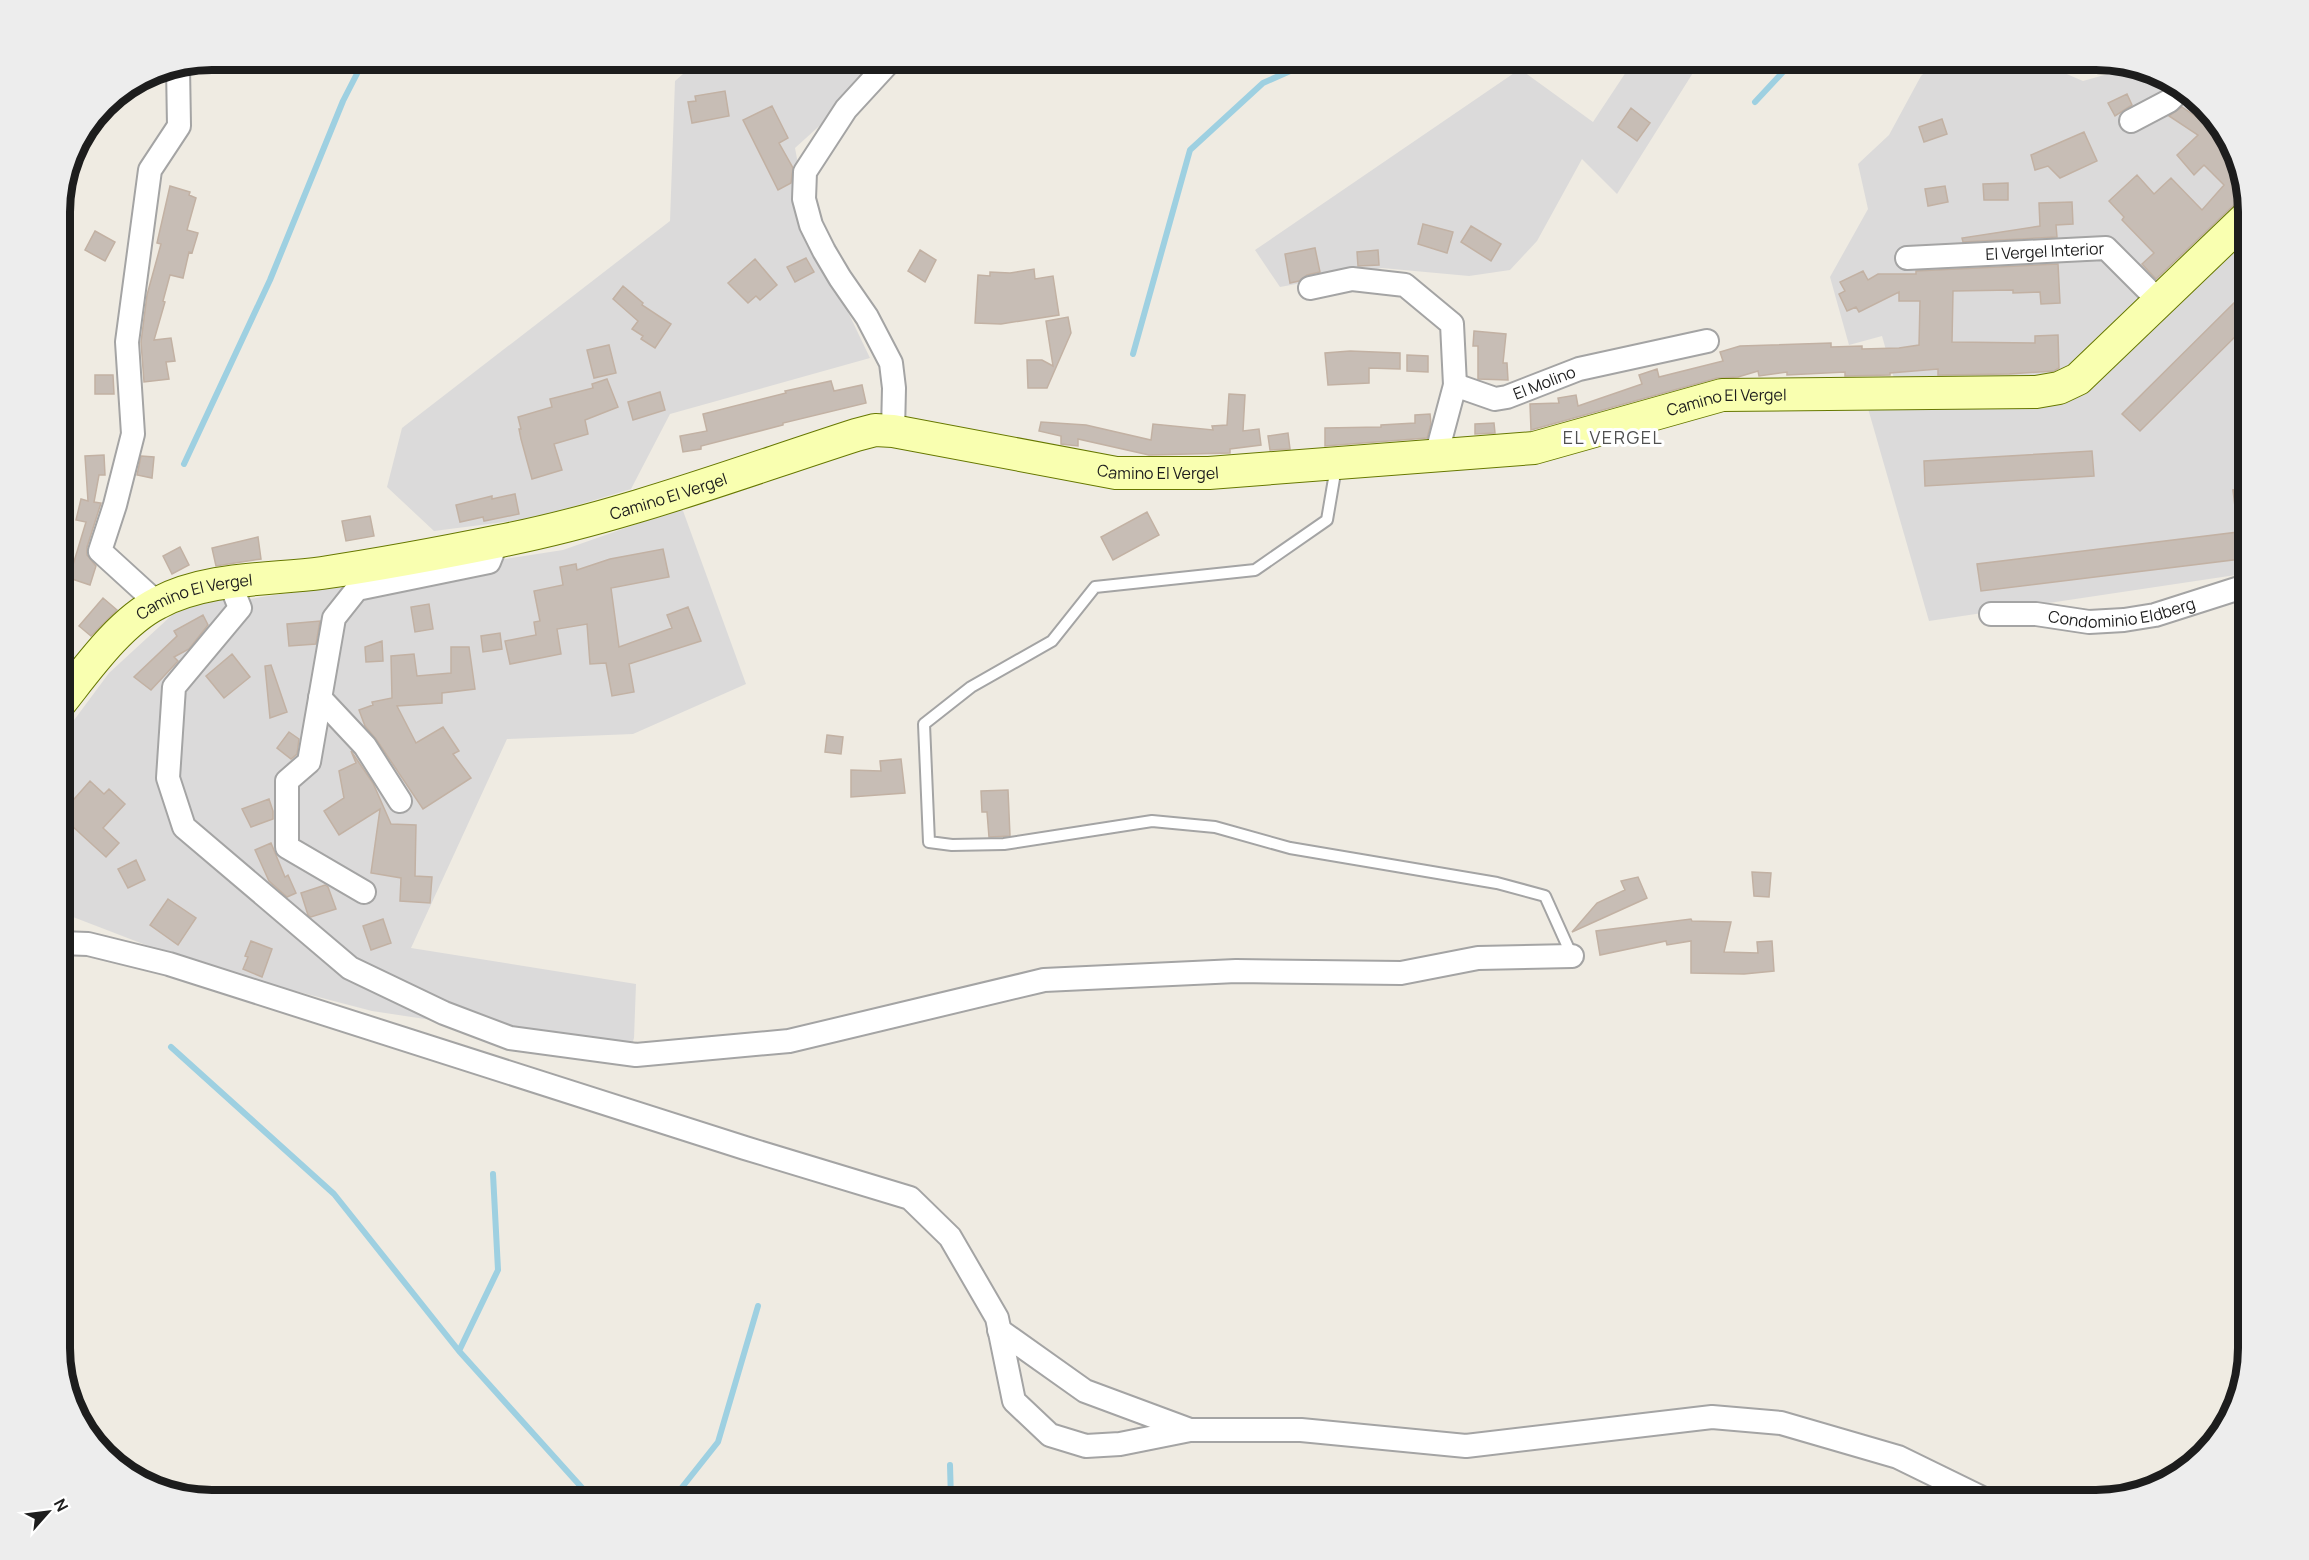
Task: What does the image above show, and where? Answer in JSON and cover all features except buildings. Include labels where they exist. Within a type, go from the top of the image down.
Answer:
[{"type":"street","points":[[881,71],[846,109],[805,172],[804,199],[811,225],[824,250],[867,317],[891,363],[894,388],[893,431]]},
{"type":"street","points":[[157,603],[100,551],[115,505],[133,434],[127,342],[150,170],[179,126],[178,75]]},
{"type":"street","points":[[2131,121],[2175,94]]},
{"type":"street","name":"Camino El Vergel","points":[[71,688],[94,660],[131,622],[157,603],[188,590],[321,573],[497,542],[581,523],[875,430],[893,431],[1116,473],[1209,473],[1534,448],[1722,395],[2036,392],[2059,388],[2078,379],[2238,226]]},
{"type":"street","name":"El Vergel Interior","points":[[1907,258],[2106,248],[2160,302]]},
{"type":"street","points":[[1310,288],[1352,279],[1405,285],[1452,324],[1455,386],[1436,456]]},
{"type":"street","name":"El Molino","points":[[1455,386],[1495,399],[1507,397],[1579,369],[1707,341]]},
{"type":"street","points":[[364,892],[288,847],[287,781],[309,762],[334,618],[357,589],[489,562],[497,542]]},
{"type":"street","points":[[230,583],[240,608],[174,687],[168,777],[184,827],[350,968],[444,1013],[510,1038],[636,1055],[789,1041],[1044,980],[1236,971],[1401,973],[1478,958],[1572,956]]},
{"type":"street","name":"Condominio Eldberg","points":[[1991,614],[2036,614],[2089,622],[2124,620],[2155,615],[2238,589]]},
{"type":"street","points":[[320,698],[365,746],[400,801]]},
{"type":"street","points":[[71,943],[88,944],[169,964],[723,1141],[910,1198],[950,1237],[997,1318],[1014,1401],[1050,1435],[1086,1446],[1120,1444],[1190,1430],[1301,1430],[1466,1446],[1712,1417],[1781,1423],[1898,1456],[1966,1490]]},
{"type":"street","points":[[999,1330],[1086,1391],[1190,1430]]},
{"type":"lane","points":[[1337,463],[1327,520],[1255,570],[1095,587],[1052,641],[971,687],[924,724],[929,842],[952,845],[1004,844],[1152,821],[1215,827],[1290,848],[1497,883],[1545,897],[1572,956]]},
{"type":"shaded area","points":[[686,71],[876,71],[859,90],[795,148],[801,180],[801,214],[870,358],[670,414],[631,489],[535,518],[434,531],[387,487],[402,428],[670,221],[675,81]]},
{"type":"shaded area","points":[[1517,71],[1523,71],[1593,122],[1627,71],[1694,71],[1617,194],[1582,159],[1537,241],[1510,270],[1469,276],[1382,268],[1280,287],[1255,250]]},
{"type":"shaded area","points":[[1926,71],[2060,71],[2083,81],[2115,72],[2133,75],[2151,81],[2175,94],[2203,119],[2215,134],[2231,167],[2238,203],[2238,575],[1929,621],[1867,405],[1899,396],[1882,336],[1849,345],[1830,277],[1868,209],[1858,164],[1889,135],[1921,76]]},
{"type":"shaded area","points":[[682,508],[746,684],[633,734],[507,739],[411,948],[636,984],[634,1038],[630,1050],[372,1011],[203,967],[71,916],[71,724],[109,673],[172,615],[212,598],[250,599],[563,550]]},
{"type":"waterway","points":[[184,464],[270,280],[343,101],[358,71]]},
{"type":"waterway","points":[[1133,354],[1190,150],[1263,83],[1290,71]]},
{"type":"waterway","points":[[1755,102],[1784,71]]},
{"type":"waterway","points":[[171,1047],[334,1194],[459,1351],[584,1490]]},
{"type":"waterway","points":[[459,1351],[498,1270],[493,1174]]},
{"type":"waterway","points":[[680,1490],[718,1442],[758,1306]]},
{"type":"waterway","points":[[950,1465],[951,1490]]},
{"type":"district","name":"EL VERGEL","points":[[1613,437]]}]
